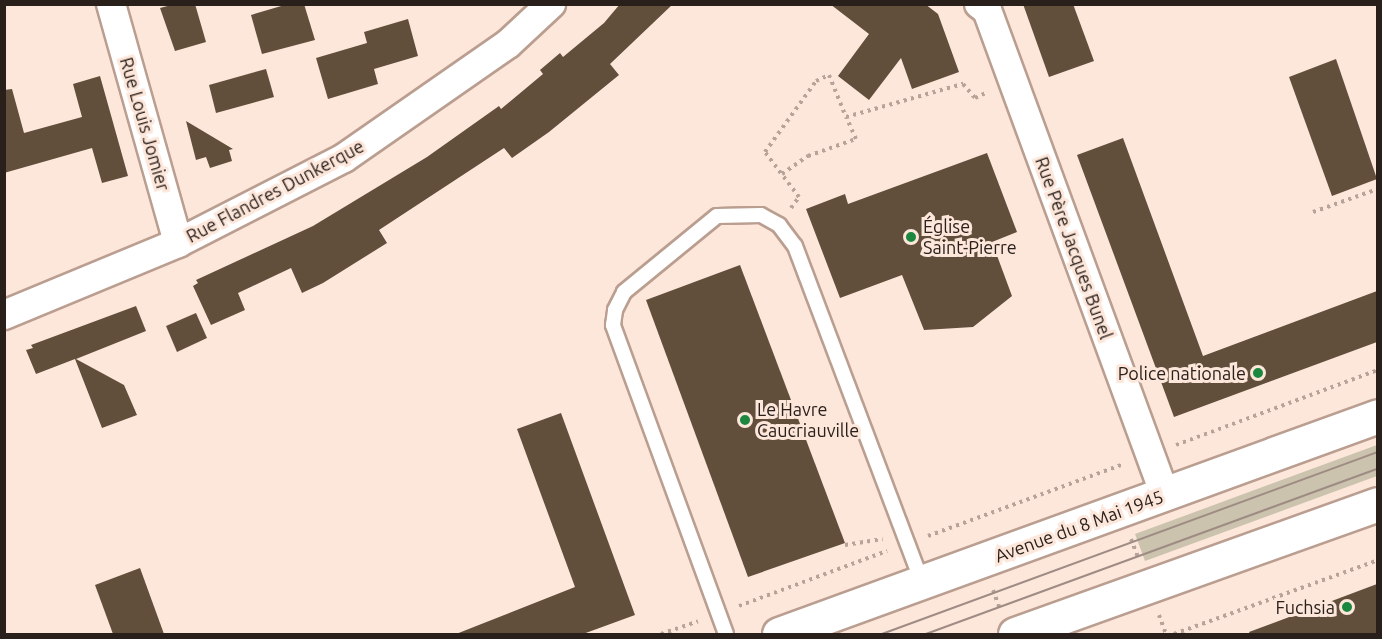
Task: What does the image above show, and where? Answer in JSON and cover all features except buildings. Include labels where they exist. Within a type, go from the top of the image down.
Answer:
[{"type":"street","name":"Rue Louis Jomier","points":[[111,4],[178,243]]},
{"type":"street","name":"Rue Flandres Dunkerque","points":[[4,315],[178,243],[344,158],[508,44],[551,4]]},
{"type":"street","name":"Rue Père Jacques Bunel","points":[[979,4],[987,10],[1165,495]]},
{"type":"street","name":"Avenue du 8 Mai 1945","points":[[779,634],[983,562],[1377,416]]},
{"type":"street","points":[[1009,626],[1063,626],[1149,587],[1377,504]]},
{"type":"lane","points":[[726,634],[620,352],[613,325],[615,310],[624,292],[717,216],[761,215],[779,225],[795,246],[922,584]]},
{"type":"path","points":[[779,225],[799,197],[765,152],[816,81],[829,75],[856,139],[808,156],[782,174]]},
{"type":"path","points":[[846,117],[963,84],[975,98],[1013,81]]},
{"type":"path","points":[[1313,212],[1377,189]]},
{"type":"path","points":[[661,634],[1377,370]]},
{"type":"path","points":[[1121,511],[1149,587]]},
{"type":"path","points":[[845,545],[857,540]]},
{"type":"path","points":[[1174,634],[1377,560]]},
{"type":"path","points":[[983,562],[1009,626]]},
{"type":"shaded area","points":[[1377,445],[1377,476],[1145,561],[1135,534]]},
{"type":"tram line","points":[[882,634],[1378,452]]},
{"type":"tram line","points":[[926,634],[1378,469]]},
{"type":"place","name":"Église Saint-Pierre","points":[[911,237]]},
{"type":"place","name":"Police nationale","points":[[1258,373]]},
{"type":"place","name":"Le Havre Caucriauville","points":[[745,420]]},
{"type":"place","name":"Fuchsia","points":[[1347,607]]}]
